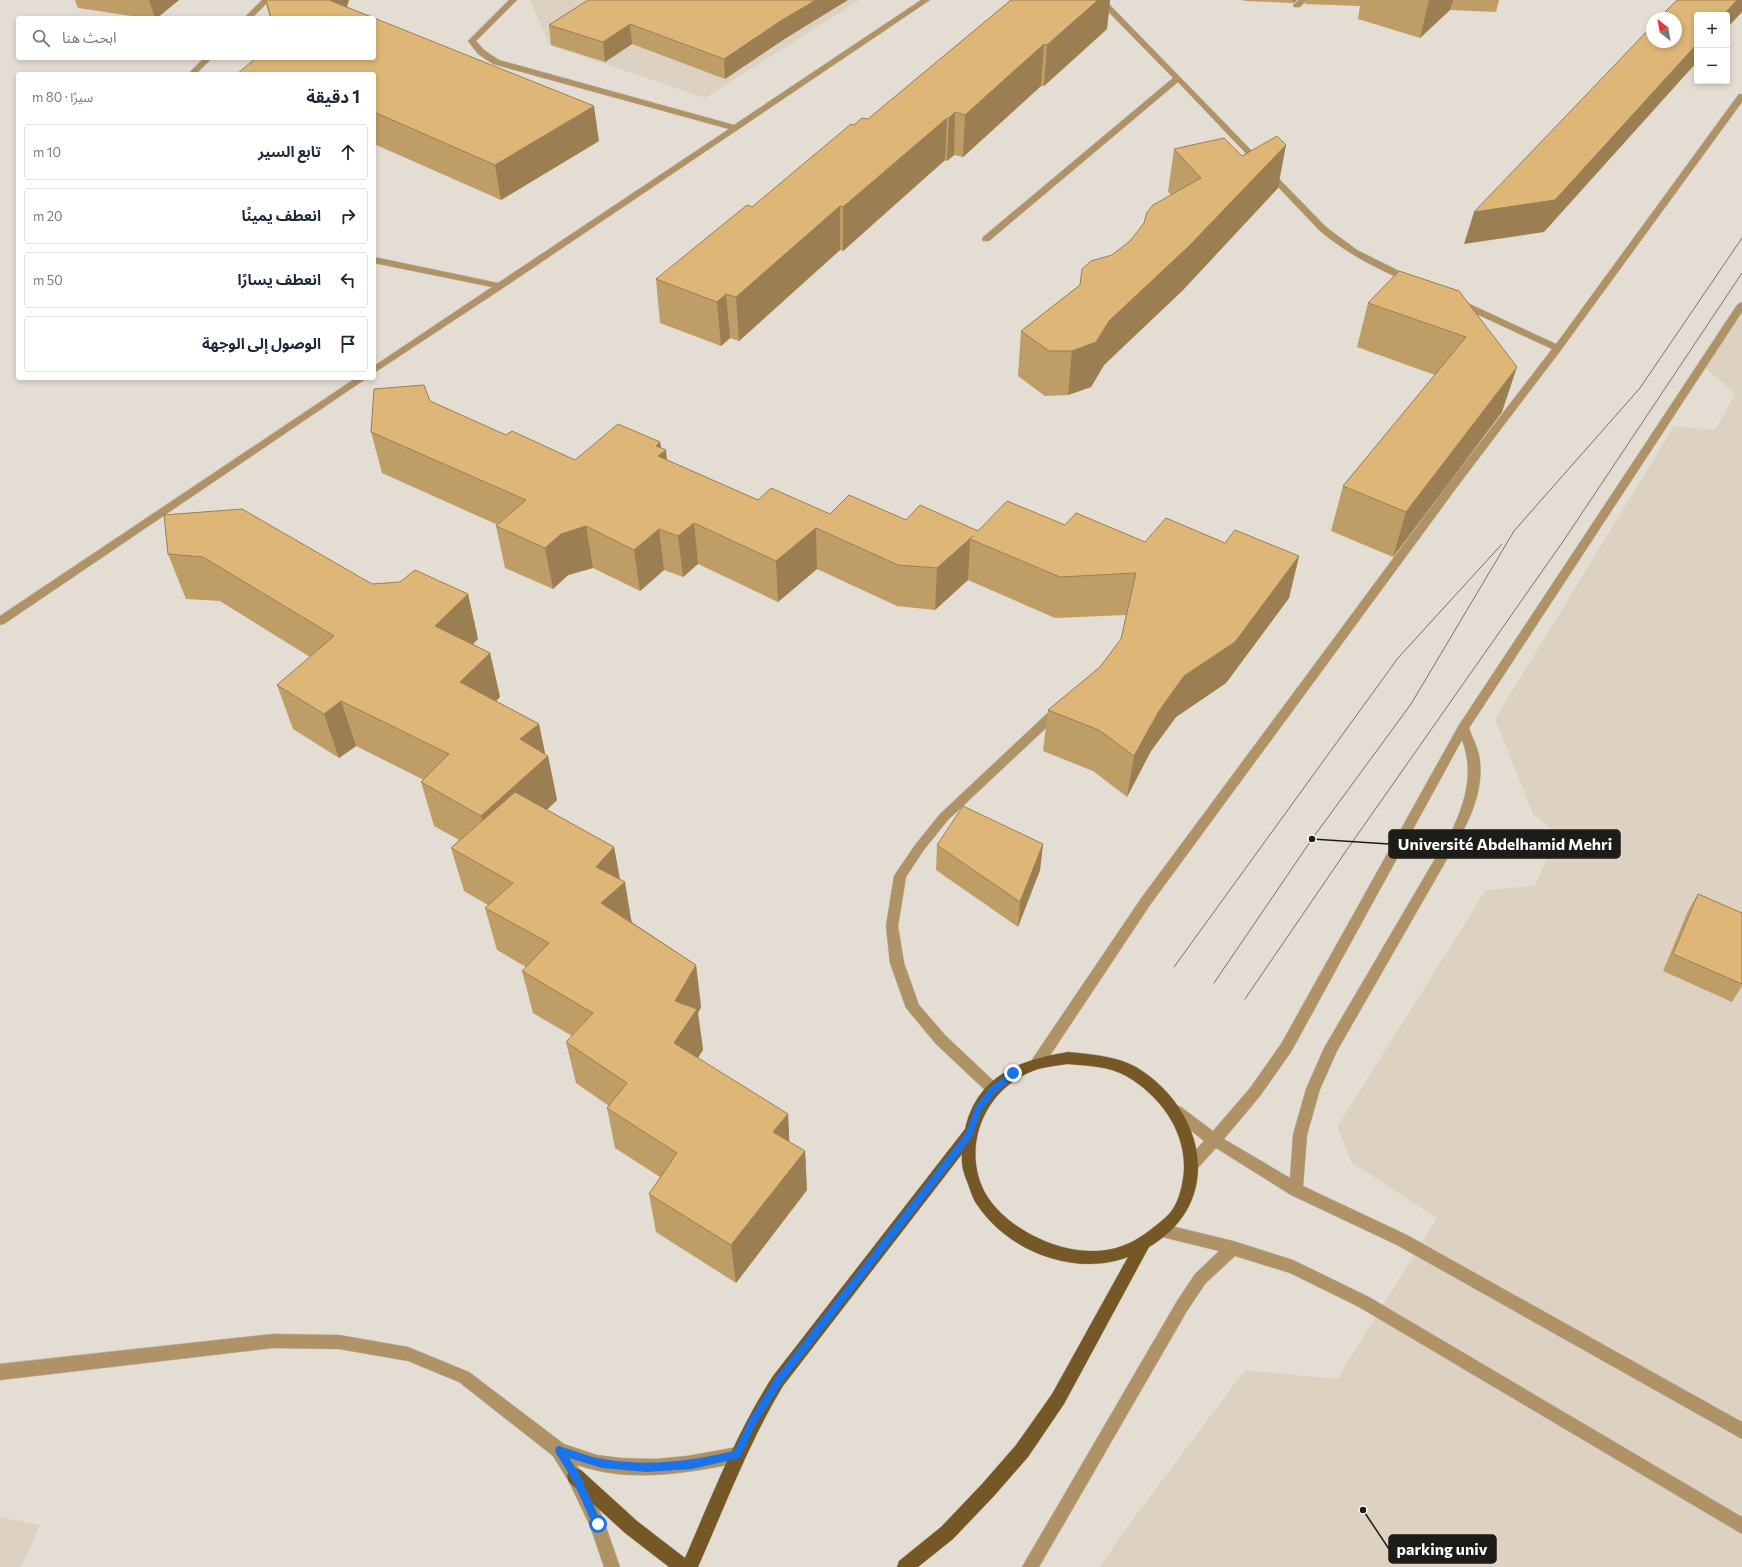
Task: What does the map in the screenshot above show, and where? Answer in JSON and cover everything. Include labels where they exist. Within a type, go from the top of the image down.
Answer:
[{"type":"main road","points":[[690,1567],[737,1455],[753,1421],[778,1381],[969,1134],[978,1110],[993,1089],[1013,1073],[1038,1062],[1068,1058],[1100,1061],[1130,1071],[1156,1088],[1176,1111],[1188,1136],[1193,1164],[1190,1188],[1179,1211],[1163,1231],[1144,1243],[1110,1256],[1072,1257],[1036,1247],[1004,1226],[980,1198],[969,1166],[969,1134]]},
{"type":"main road","points":[[905,1567],[947,1533],[988,1490],[1022,1451],[1058,1399],[1144,1243]]},
{"type":"main road","points":[[576,1476],[631,1527],[683,1567]]},
{"type":"street","points":[[250,16],[266,0]]},
{"type":"street","points":[[513,0],[472,41],[481,52],[496,62],[735,128]]},
{"type":"street","points":[[376,369],[926,0]]},
{"type":"street","points":[[1101,0],[1328,234],[1337,242],[1366,260],[1419,284]]},
{"type":"street","points":[[194,72],[206,60]]},
{"type":"street","points":[[986,239],[1178,78]]},
{"type":"street","points":[[1038,1062],[1146,901],[1456,481],[1558,348],[1742,96]]},
{"type":"street","points":[[376,260],[500,286]]},
{"type":"street","points":[[1446,297],[1558,348]]},
{"type":"street","points":[[1193,1164],[1255,1092],[1286,1048],[1463,728],[1742,305]]},
{"type":"street","points":[[0,620],[359,380]]},
{"type":"street","points":[[993,1089],[941,1040],[913,1008],[897,963],[892,926],[900,876],[919,848],[944,817],[1066,702]]},
{"type":"street","points":[[1296,1190],[1300,1135],[1313,1089],[1331,1048],[1458,830],[1470,806],[1475,780],[1473,754],[1463,728]]},
{"type":"street","points":[[1176,1111],[1214,1140],[1296,1190],[1402,1240],[1742,1430]]},
{"type":"street","points":[[1163,1231],[1233,1248],[1293,1267],[1364,1302],[1742,1526]]},
{"type":"street","points":[[1030,1567],[1182,1306],[1200,1279],[1233,1248]]},
{"type":"street","points":[[0,1372],[273,1341],[339,1342],[408,1354],[464,1377],[559,1450],[576,1476],[598,1524],[612,1567]]},
{"type":"street","points":[[559,1450],[602,1464],[647,1468],[692,1465],[737,1455]]},
{"type":"shaded area","points":[[530,0],[860,0],[705,98],[549,45]]},
{"type":"shaded area","points":[[1742,306],[1742,1567],[1100,1567],[1124,1531],[1245,1370],[1337,1379],[1437,1218],[1352,1163],[1337,1127],[1486,890],[1535,886],[1557,833],[1533,814],[1495,719],[1674,426],[1715,430],[1735,394],[1705,367]]},
{"type":"shaded area","points":[[0,1517],[40,1525],[21,1567],[0,1567]]},
{"type":"building","points":[[266,0],[329,0],[369,16],[270,16]]},
{"type":"building","points":[[588,0],[816,0],[782,20],[724,59],[630,24],[603,42],[549,25]]},
{"type":"building","points":[[1011,0],[1098,0],[1047,45],[1044,44],[965,115],[955,112],[947,118],[843,207],[840,206],[736,297],[726,294],[717,302],[656,279],[747,205],[752,207],[851,124],[854,125],[862,118],[868,119]]},
{"type":"building","points":[[1677,0],[1737,0],[1726,12],[1694,12],[1694,47],[1555,200],[1474,212],[1646,32],[1646,48],[1682,48],[1682,12],[1665,12]]},
{"type":"building","points":[[376,19],[594,106],[495,165],[376,113],[376,72],[239,72],[254,60],[376,60]]},
{"type":"building","points":[[1277,136],[1286,145],[1189,246],[1109,321],[1096,342],[1072,351],[1049,351],[1021,331],[1080,285],[1082,269],[1091,261],[1112,255],[1130,241],[1144,223],[1147,212],[1153,205],[1201,178],[1174,149],[1224,138],[1242,156]]},
{"type":"building","points":[[1399,271],[1459,291],[1517,367],[1406,512],[1343,486],[1466,337],[1368,303]]},
{"type":"building","points":[[424,385],[430,401],[506,435],[512,431],[575,460],[618,424],[660,442],[656,446],[666,450],[658,456],[758,500],[771,488],[830,514],[849,495],[906,520],[920,505],[978,531],[1007,501],[1065,525],[1076,513],[1145,542],[1166,518],[1225,543],[1235,530],[1299,556],[1235,642],[1184,676],[1159,711],[1134,756],[1099,730],[1048,710],[1100,667],[1121,639],[1136,573],[1060,577],[970,539],[973,536],[937,568],[898,565],[816,528],[776,561],[694,523],[678,536],[659,529],[634,550],[586,526],[561,534],[545,548],[496,526],[526,500],[371,432],[374,389]]},
{"type":"building","points":[[242,509],[372,584],[400,582],[415,570],[468,594],[435,626],[490,653],[460,682],[539,724],[520,739],[548,756],[481,816],[421,782],[449,754],[341,701],[324,714],[277,685],[334,636],[203,557],[168,554],[164,515]]},
{"type":"building","points":[[515,792],[614,847],[596,867],[625,882],[601,903],[696,965],[675,1001],[697,1009],[674,1043],[788,1114],[773,1132],[805,1151],[731,1245],[649,1194],[677,1153],[607,1108],[627,1083],[566,1042],[593,1013],[522,971],[549,943],[485,908],[513,883],[451,848]]},
{"type":"building","points":[[963,806],[1043,844],[1020,902],[937,845]]},
{"type":"building","points":[[1698,894],[1742,913],[1742,984],[1673,954]]},
{"type":"tram line","points":[[1214,983],[1312,839],[1411,704],[1514,531],[1640,388],[1742,238]]},
{"type":"tram line","points":[[1245,999],[1346,851],[1564,540],[1742,273]]},
{"type":"tram line","points":[[1174,967],[1398,658],[1502,544]]},
{"type":"place","name":"Université Abdelhamid Mehri","points":[[1312,839]]},
{"type":"place","name":"parking univ","points":[[1363,1510]]},
{"type":"route","points":[[598,1524],[576,1476],[559,1450],[602,1464],[647,1468],[692,1465],[737,1455],[753,1421],[778,1381],[969,1134],[978,1110],[993,1089],[1013,1073]]}]
